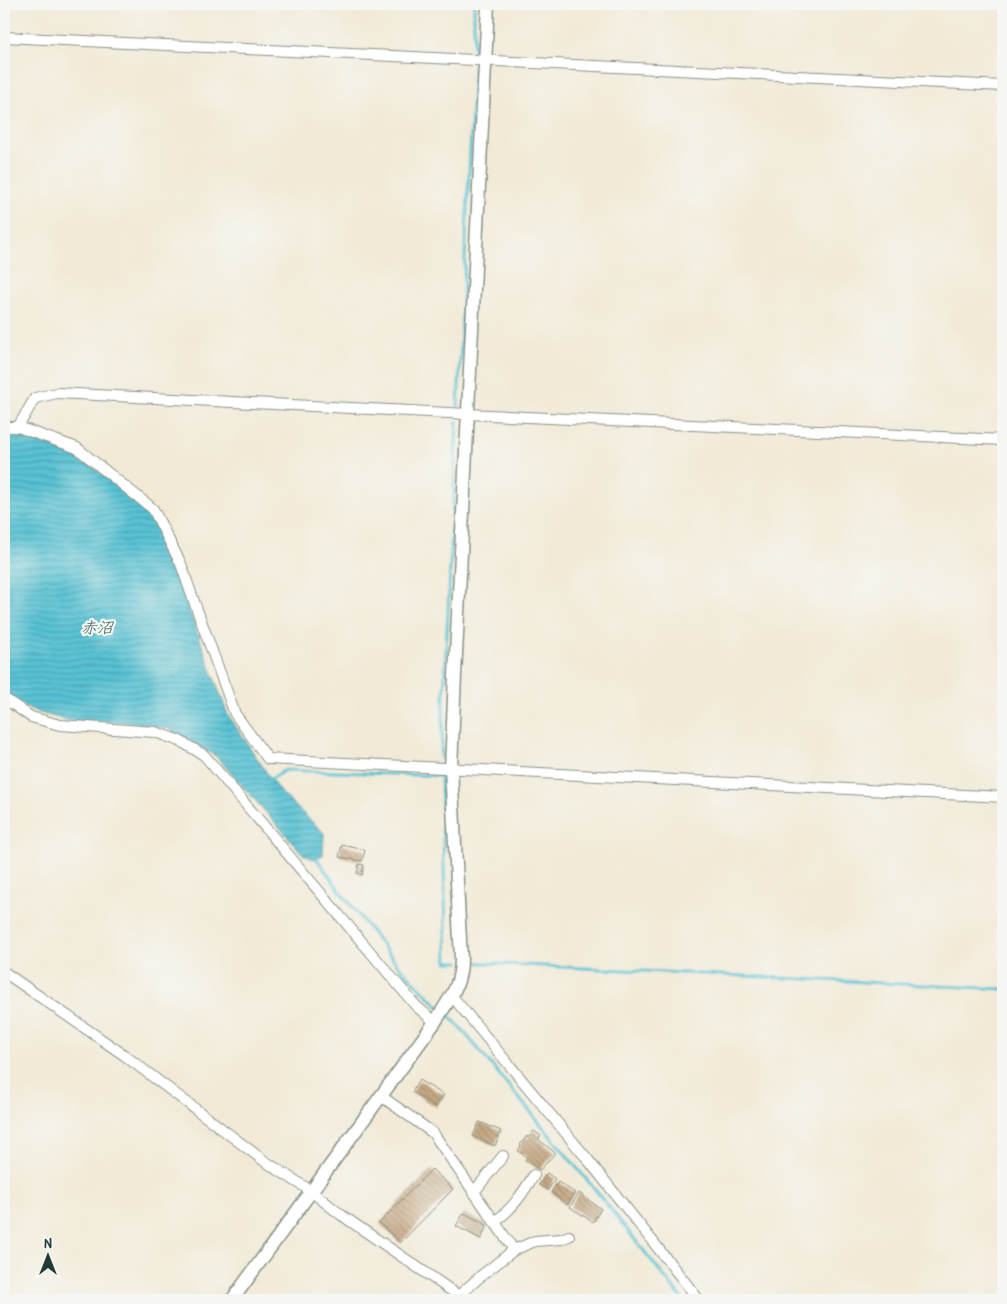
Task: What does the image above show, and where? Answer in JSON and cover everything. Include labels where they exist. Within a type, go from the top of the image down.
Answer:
[{"type":"street","points":[[232,1300],[437,1018],[458,984],[461,963],[451,768],[488,4]]},
{"type":"street","points":[[4,37],[1003,86]]},
{"type":"street","points":[[18,427],[35,398],[57,393],[1003,440]]},
{"type":"street","points":[[4,427],[18,427],[77,448],[153,508],[181,564],[235,714],[268,759],[1003,797]]},
{"type":"street","points":[[4,698],[31,717],[60,725],[155,732],[180,741],[204,755],[416,1006],[437,1018]]},
{"type":"street","points":[[4,972],[124,1055],[263,1160],[311,1191],[459,1299],[482,1275],[514,1250],[536,1241],[561,1239],[569,1236]]},
{"type":"street","points":[[450,998],[589,1161],[699,1300]]},
{"type":"street","points":[[381,1096],[433,1133],[514,1250]]},
{"type":"street","points":[[474,1192],[503,1156]]},
{"type":"street","points":[[494,1222],[506,1214],[534,1175]]},
{"type":"water","name":"赤沼","points":[[4,434],[32,439],[74,451],[149,514],[178,570],[184,597],[228,715],[279,791],[324,833],[323,855],[313,859],[303,854],[216,756],[169,729],[134,722],[66,720],[40,713],[20,704],[4,693]]},
{"type":"building","points":[[342,845],[365,850],[362,861],[339,857]]},
{"type":"building","points":[[359,864],[364,865],[362,875],[357,873]]},
{"type":"building","points":[[419,1080],[444,1095],[436,1107],[412,1092]]},
{"type":"building","points":[[479,1122],[501,1131],[495,1146],[473,1136]]},
{"type":"building","points":[[534,1131],[541,1136],[538,1139],[555,1153],[540,1170],[525,1160],[527,1157],[518,1151],[527,1136],[528,1138]]},
{"type":"building","points":[[432,1169],[453,1189],[400,1243],[379,1223]]},
{"type":"building","points":[[547,1173],[555,1179],[548,1190],[539,1185]]},
{"type":"building","points":[[558,1182],[575,1193],[567,1205],[551,1192]]},
{"type":"building","points":[[579,1193],[601,1209],[593,1222],[570,1207]]},
{"type":"building","points":[[464,1213],[487,1225],[481,1239],[456,1226]]},
{"type":"waterway","points":[[474,4],[474,53]]},
{"type":"waterway","points":[[458,406],[474,68]]},
{"type":"waterway","points":[[441,758],[457,422]]},
{"type":"waterway","points":[[268,781],[285,770],[441,776],[447,962],[459,962]]},
{"type":"waterway","points":[[314,855],[397,964],[440,1008]]},
{"type":"waterway","points":[[465,962],[1003,989]]},
{"type":"waterway","points":[[445,1012],[459,1026],[597,1192],[683,1300]]}]
